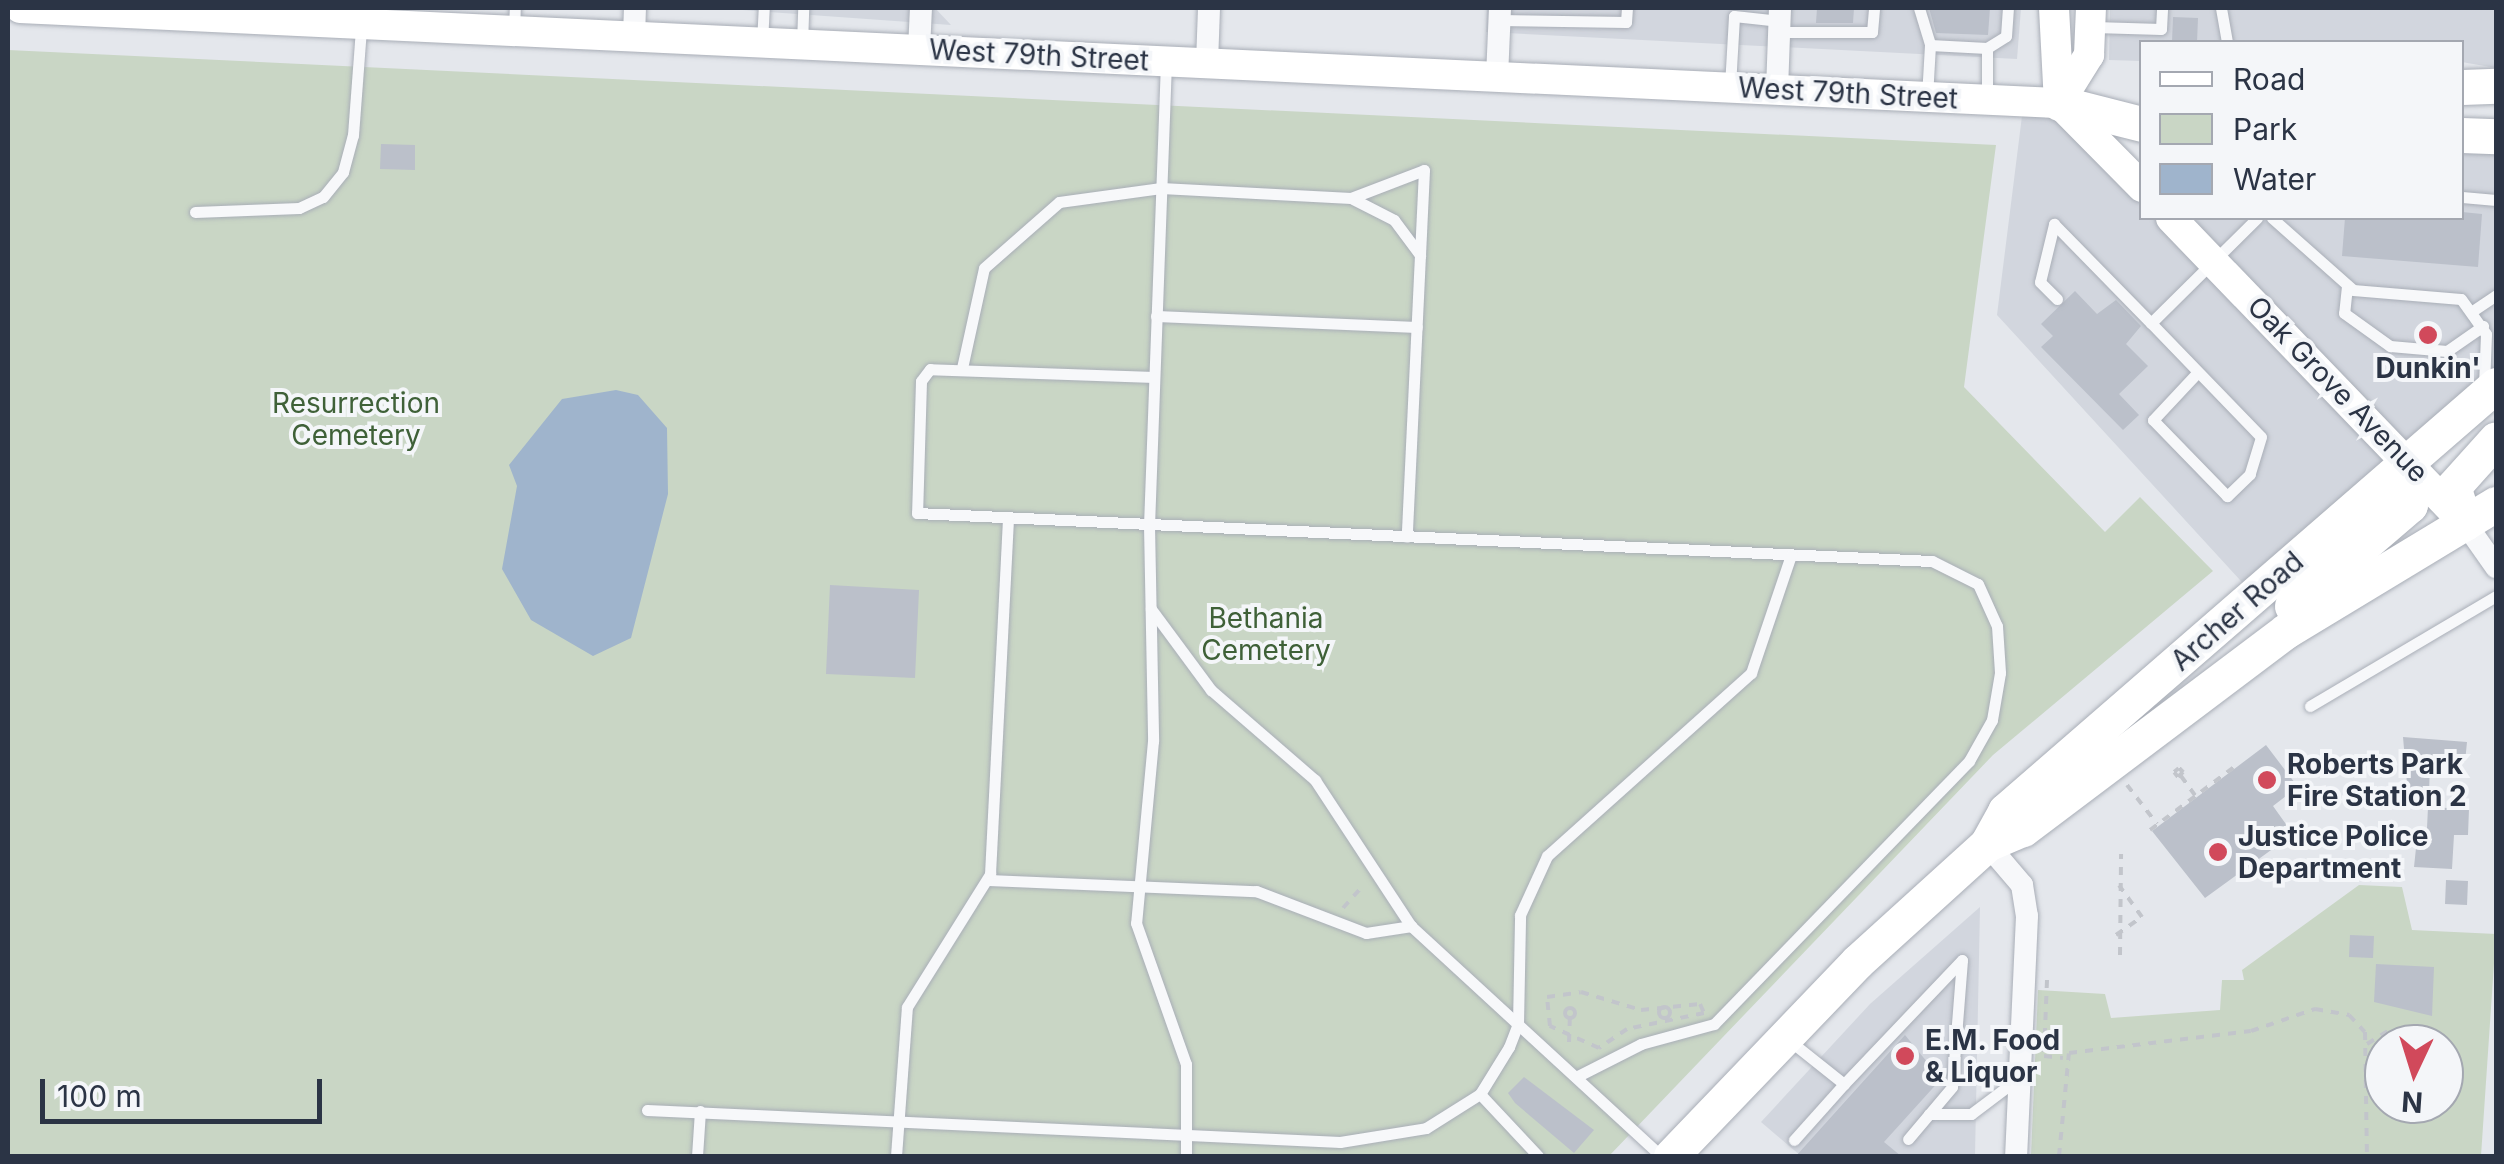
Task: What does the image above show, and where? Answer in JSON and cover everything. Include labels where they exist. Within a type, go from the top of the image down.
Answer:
[{"type":"main road","name":"West 79th Street","points":[[20,8],[634,22],[762,42],[2059,103]]},
{"type":"main road","points":[[2054,8],[2059,103],[2139,185]]},
{"type":"main road","points":[[2059,103],[2089,55],[2091,17]]},
{"type":"main road","points":[[2464,87],[2496,86]]},
{"type":"main road","points":[[2059,103],[2139,98]]},
{"type":"main road","points":[[2059,103],[2139,123]]},
{"type":"main road","points":[[2464,135],[2496,136]]},
{"type":"main road","name":"Oak Grove Avenue","points":[[2173,220],[2411,461],[2466,523]]},
{"type":"main road","name":"Archer Road","points":[[1671,1156],[1783,1035],[1987,844],[2005,811],[2489,392]]},
{"type":"main road","points":[[2466,523],[2453,487],[2496,439]]},
{"type":"main road","points":[[2200,692],[2410,505],[2411,461]]},
{"type":"main road","name":"Archer Road","points":[[1987,844],[2023,828],[2200,692],[2496,504]]},
{"type":"street","points":[[919,50],[921,8]]},
{"type":"street","points":[[1206,63],[1209,8]]},
{"type":"street","points":[[1497,77],[1500,14]]},
{"type":"street","points":[[1777,90],[1780,20]]},
{"type":"street","name":"Oak Grove Avenue","points":[[2466,523],[2496,567]]},
{"type":"street","points":[[1987,844],[2022,885],[2026,916],[2016,1156]]},
{"type":"lane","points":[[762,42],[764,8]]},
{"type":"lane","points":[[802,44],[803,8]]},
{"type":"lane","points":[[1500,14],[1626,22],[1626,8]]},
{"type":"lane","points":[[1730,88],[1734,16],[1872,32],[1874,8]]},
{"type":"lane","points":[[1919,8],[1930,45],[1927,97]]},
{"type":"lane","points":[[1930,45],[1988,48],[2006,36],[2008,8]]},
{"type":"lane","points":[[2091,17],[2146,36],[2161,29],[2162,8]]},
{"type":"lane","points":[[2222,8],[2227,40]]},
{"type":"lane","points":[[195,212],[299,208],[323,197],[343,172],[352,134],[355,18]]},
{"type":"lane","points":[[1987,100],[1988,48]]},
{"type":"lane","points":[[1166,61],[1149,525],[1152,758],[1139,886],[1141,954],[1186,1064],[1186,1156]]},
{"type":"lane","points":[[962,368],[984,268],[1031,219],[1087,194],[1162,188],[1351,198],[1424,170],[1407,537]]},
{"type":"lane","points":[[2464,197],[2496,200]]},
{"type":"lane","points":[[1351,198],[1394,220],[1420,255]]},
{"type":"lane","points":[[2151,323],[2256,220]]},
{"type":"lane","points":[[2274,220],[2347,286],[2461,298],[2488,333],[2489,392]]},
{"type":"lane","points":[[2057,299],[2040,282],[2054,224],[2261,437],[2250,474],[2227,496],[2153,420],[2197,373]]},
{"type":"lane","points":[[2347,286],[2344,313],[2390,346],[2447,351],[2488,333]]},
{"type":"lane","points":[[2472,312],[2496,295]]},
{"type":"lane","points":[[1156,316],[1416,326]]},
{"type":"lane","points":[[1154,376],[962,368],[924,374],[915,506],[923,515],[1792,554],[1964,571],[1997,626],[1992,720],[1969,761],[1714,1024],[1641,1044],[1576,1078]]},
{"type":"lane","points":[[896,1156],[907,1007],[988,880],[1008,519]]},
{"type":"lane","points":[[647,1110],[1188,1134],[1398,1138],[1480,1094],[1518,1024],[1517,944],[1530,884],[1568,834],[1751,673],[1792,554]]},
{"type":"lane","points":[[2310,706],[2496,596]]},
{"type":"lane","points":[[1150,609],[1211,690],[1314,780],[1371,878],[1411,926],[1661,1156]]},
{"type":"lane","points":[[988,880],[1256,891],[1366,932],[1411,926]]},
{"type":"lane","points":[[1794,1140],[1962,960],[1952,1087],[1908,1139]]},
{"type":"lane","points":[[1783,1035],[1844,1084]]},
{"type":"lane","points":[[1929,1114],[1971,1114],[2019,1078]]},
{"type":"lane","points":[[1480,1094],[1538,1156]]},
{"type":"lane","points":[[698,1156],[700,1111]]},
{"type":"path","points":[[2150,830],[2232,768]]},
{"type":"path","points":[[2181,776],[2195,795]]},
{"type":"path","points":[[2127,785],[2158,824]]},
{"type":"path","points":[[2120,854],[2116,935],[2120,954]]},
{"type":"path","points":[[1331,921],[1371,878]]},
{"type":"path","points":[[2116,935],[2142,916],[2118,883]]},
{"type":"path","points":[[2047,980],[2044,1056],[2066,1058],[2094,1046],[2251,1031],[2314,1009],[2349,1015],[2364,1039]]},
{"type":"path","points":[[1553,994],[1568,997],[1664,1006],[1700,1004],[1704,1013],[1627,1029],[1606,1048],[1569,1042],[1544,1006],[1553,994]]},
{"type":"path","points":[[1568,997],[1569,1042]]},
{"type":"path","points":[[2059,1156],[2066,1058]]},
{"type":"path","points":[[2368,1124],[2368,1156]]},
{"type":"shaded area","points":[[715,8],[935,8],[951,25]]},
{"type":"shaded area","points":[[1487,8],[2021,8],[2017,59],[1486,32]]},
{"type":"shaded area","points":[[2110,8],[2496,8],[2496,68],[2464,62],[2464,40],[2139,40],[2139,61],[2109,60]]},
{"type":"shaded area","points":[[2023,108],[2052,110],[2139,198],[2139,220],[2161,220],[2401,462],[2251,592],[1997,315]]},
{"type":"shaded area","points":[[2464,146],[2496,147],[2496,380],[2412,451],[2182,220],[2464,220]]},
{"type":"shaded area","points":[[1980,907],[1975,1156],[1801,1156],[1761,1122],[1870,1004]]},
{"type":"green space","name":"Bethania Cemetery","points":[[8,50],[1996,145],[1964,387],[2105,532],[2140,497],[2213,571],[1993,755],[1609,1156],[8,1156]]},
{"type":"green space","points":[[2359,885],[2402,887],[2412,930],[2496,934],[2481,1156],[2031,1156],[2038,990],[2105,994],[2111,1018],[2220,1010],[2222,980],[2244,980],[2242,970]]},
{"type":"water","points":[[616,390],[638,395],[667,428],[668,494],[631,638],[593,656],[531,620],[502,569],[517,486],[509,465],[562,399]]},
{"type":"building","points":[[1817,8],[1854,8],[1853,23],[1816,23]]},
{"type":"building","points":[[1929,8],[1990,8],[1988,35],[1936,33]]},
{"type":"building","points":[[2173,17],[2198,18],[2197,40],[2172,40]]},
{"type":"building","points":[[381,144],[415,145],[415,170],[380,169]]},
{"type":"building","points":[[2464,212],[2482,214],[2478,267],[2342,256],[2345,220],[2464,220]]},
{"type":"building","points":[[2075,291],[2097,314],[2116,300],[2141,326],[2126,344],[2148,366],[2119,394],[2139,415],[2123,430],[2041,347],[2053,336],[2041,324]]},
{"type":"building","points":[[830,585],[919,590],[915,678],[826,674]]},
{"type":"building","points":[[2403,737],[2467,742],[2465,762],[2430,760],[2429,796],[2408,795]]},
{"type":"building","name":"Justice Police Department","points":[[2266,745],[2298,787],[2273,806],[2293,834],[2205,898],[2152,831]]},
{"type":"building","points":[[2428,807],[2469,809],[2468,835],[2454,835],[2452,869],[2414,867],[2416,848],[2426,849]]},
{"type":"building","points":[[2446,880],[2468,881],[2467,905],[2445,904]]},
{"type":"building","points":[[2350,935],[2374,936],[2373,958],[2349,957]]},
{"type":"building","points":[[2376,964],[2434,967],[2432,1016],[2374,1002]]},
{"type":"building","points":[[1905,1035],[1941,1079],[1884,1142],[1901,1156],[1796,1156]]},
{"type":"building","points":[[1524,1077],[1594,1130],[1574,1153],[1508,1093]]},
{"type":"place","name":"Dunkin'","points":[[2428,335]]},
{"type":"place","name":"Roberts Park Fire Station 2","points":[[2267,780]]},
{"type":"place","name":"Justice Police Department","points":[[2218,852]]},
{"type":"place","name":"E.M. Food & Liquor","points":[[1905,1056]]},
{"type":"park label","name":"Resurrection Cemetery","points":[[356,419]]}]
